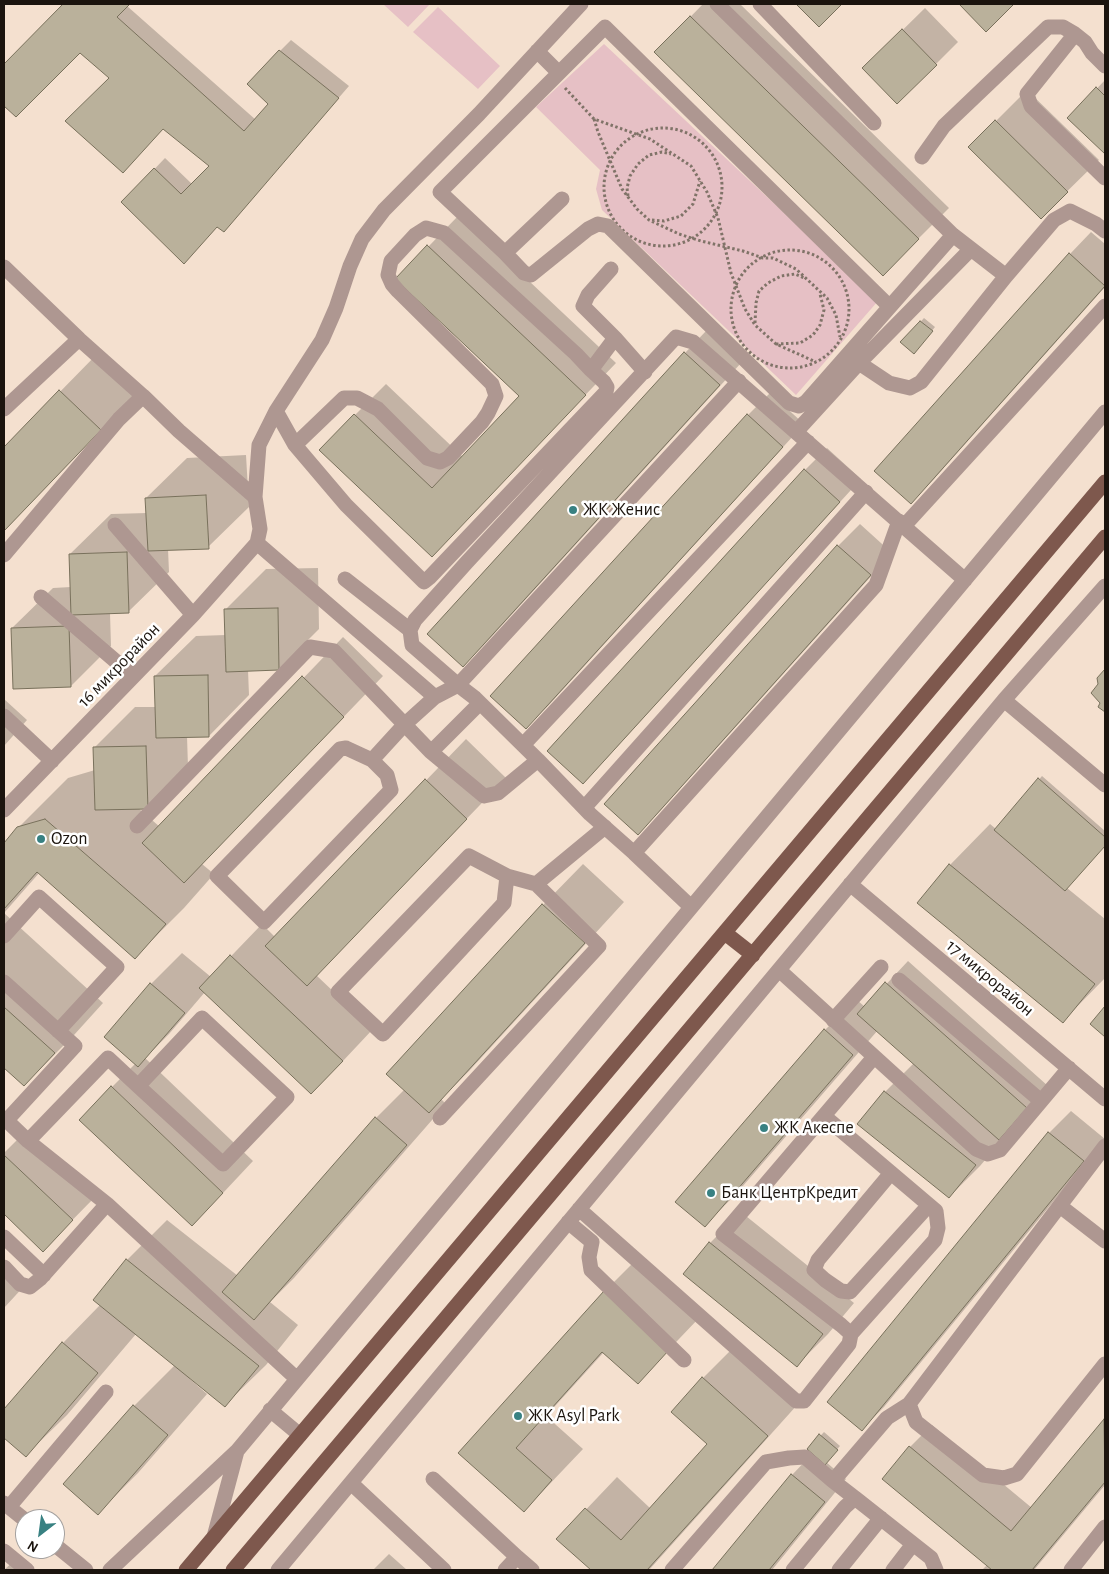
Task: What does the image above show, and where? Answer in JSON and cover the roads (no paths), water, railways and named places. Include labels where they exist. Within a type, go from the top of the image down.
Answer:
[{"type":"main road","points":[[186,1570],[1105,482]]},
{"type":"main road","points":[[234,1570],[1105,537]]},
{"type":"main road","points":[[725,933],[752,955]]},
{"type":"street","points":[[435,697],[257,543],[260,529],[255,497],[259,445],[276,412],[322,340],[362,239],[384,210],[479,114],[581,4]]},
{"type":"street","points":[[717,4],[953,235],[1006,276]]},
{"type":"street","points":[[760,4],[874,123]]},
{"type":"street","points":[[922,157],[944,126],[1048,27],[1062,27],[1075,34],[1085,42],[1092,53],[1105,66]]},
{"type":"street","points":[[890,306],[605,28],[440,192],[524,273],[531,275],[588,229],[598,224],[608,226],[789,403],[799,406],[806,402],[953,235]]},
{"type":"street","points":[[1075,34],[1027,94],[1031,106],[1105,178]]},
{"type":"street","points":[[537,52],[557,75]]},
{"type":"street","points":[[505,253],[562,199]]},
{"type":"street","points":[[859,363],[889,383],[910,388],[921,382],[1006,276],[1054,220],[1070,211],[1105,230]]},
{"type":"street","points":[[276,412],[295,445],[346,506],[424,582],[606,392],[607,387],[576,354],[444,233],[426,228],[415,234],[391,261],[388,275],[398,291],[492,384],[496,396],[488,413],[448,458],[440,462],[427,458],[378,409],[357,398],[344,398],[295,445]]},
{"type":"street","points":[[796,432],[859,363],[970,249]]},
{"type":"street","points":[[4,267],[178,431],[255,497]]},
{"type":"street","points":[[611,269],[588,295],[584,306],[645,372]]},
{"type":"street","points":[[634,853],[876,585],[901,524],[1105,306]]},
{"type":"street","points":[[690,907],[584,808],[480,703],[412,644],[410,630],[415,620],[676,337],[693,342],[965,580]]},
{"type":"street","points":[[591,370],[615,338]]},
{"type":"street","points":[[4,409],[79,339]]},
{"type":"street","points":[[372,760],[404,725],[435,697],[458,685],[739,381]]},
{"type":"street","points":[[4,555],[119,419],[143,396]]},
{"type":"street","points":[[110,1570],[237,1451],[1105,412]]},
{"type":"street","points":[[523,745],[808,442]]},
{"type":"street","points":[[584,808],[866,492]]},
{"type":"street","points":[[115,525],[193,615]]},
{"type":"street","name":"16 микрорайон","points":[[4,810],[193,615],[257,543]]},
{"type":"street","points":[[346,579],[410,630]]},
{"type":"street","points":[[278,1570],[1004,700],[1100,603],[1105,586]]},
{"type":"street","points":[[41,597],[134,676]]},
{"type":"street","points":[[137,826],[310,647],[334,651],[404,725],[432,752],[484,796],[498,793],[538,760]]},
{"type":"street","points":[[1004,700],[1105,785]]},
{"type":"street","points":[[432,752],[480,703]]},
{"type":"street","points":[[4,716],[52,761]]},
{"type":"street","points":[[346,748],[372,760],[386,775],[391,790],[264,922],[217,876],[340,749],[346,748]]},
{"type":"street","points":[[536,884],[604,827]]},
{"type":"street","points":[[440,1118],[599,946],[536,884],[507,876],[469,856],[338,992],[383,1034],[504,903],[507,876]]},
{"type":"street","name":"17 микрорайон","points":[[850,884],[1105,1099]]},
{"type":"street","points":[[4,936],[38,897],[117,967],[58,1031]]},
{"type":"street","points":[[833,1020],[881,967]]},
{"type":"street","points":[[779,970],[976,1149],[988,1154],[1000,1150],[1069,1068]]},
{"type":"street","points":[[899,980],[1042,1101]]},
{"type":"street","points":[[4,982],[75,1046],[5,1119],[28,1141],[108,1204],[297,1379]]},
{"type":"street","points":[[28,1141],[108,1058],[138,1086],[223,1164],[287,1097],[202,1018],[138,1086]]},
{"type":"street","points":[[850,1334],[841,1325],[723,1234],[874,1057]]},
{"type":"street","points":[[579,1209],[796,1401],[804,1401],[849,1344],[850,1334],[935,1240],[938,1228],[936,1211],[824,1116]]},
{"type":"street","points":[[833,1482],[887,1418],[908,1404],[1105,1146]]},
{"type":"street","points":[[891,1173],[818,1260],[814,1270],[825,1280],[841,1291],[850,1292],[929,1205]]},
{"type":"street","points":[[4,1267],[20,1284],[30,1287],[44,1275],[108,1204]]},
{"type":"street","points":[[1060,1206],[1105,1241]]},
{"type":"street","points":[[568,1222],[592,1242],[589,1257],[591,1270],[684,1360]]},
{"type":"street","points":[[4,1237],[44,1275]]},
{"type":"street","points":[[908,1404],[916,1422],[983,1474],[1004,1478],[1017,1474],[1105,1364]]},
{"type":"street","points":[[6,1505],[106,1392]]},
{"type":"street","points":[[270,1410],[300,1435]]},
{"type":"street","points":[[214,1537],[237,1451]]},
{"type":"street","points":[[672,1570],[766,1462],[805,1457],[833,1482],[931,1558],[936,1570]]},
{"type":"street","points":[[433,1479],[532,1570]]},
{"type":"street","points":[[351,1483],[444,1570]]},
{"type":"street","points":[[794,1570],[845,1507],[855,1498]]},
{"type":"street","points":[[839,1570],[881,1518]]},
{"type":"street","points":[[1071,1570],[1105,1527]]},
{"type":"street","points":[[893,1570],[913,1544]]},
{"type":"street","points":[[4,1551],[27,1570]]},
{"type":"street","points":[[65,1553],[86,1570]]},
{"type":"street","points":[[505,1570],[518,1557]]},
{"type":"place","name":"ЖК Женис","points":[[573,510]]},
{"type":"place","name":"Ozon","points":[[41,839]]},
{"type":"place","name":"ЖК Акеспе","points":[[764,1128]]},
{"type":"place","name":"Банк ЦентрКредит","points":[[711,1193]]},
{"type":"place","name":"ЖК Asyl Park","points":[[518,1416]]}]
